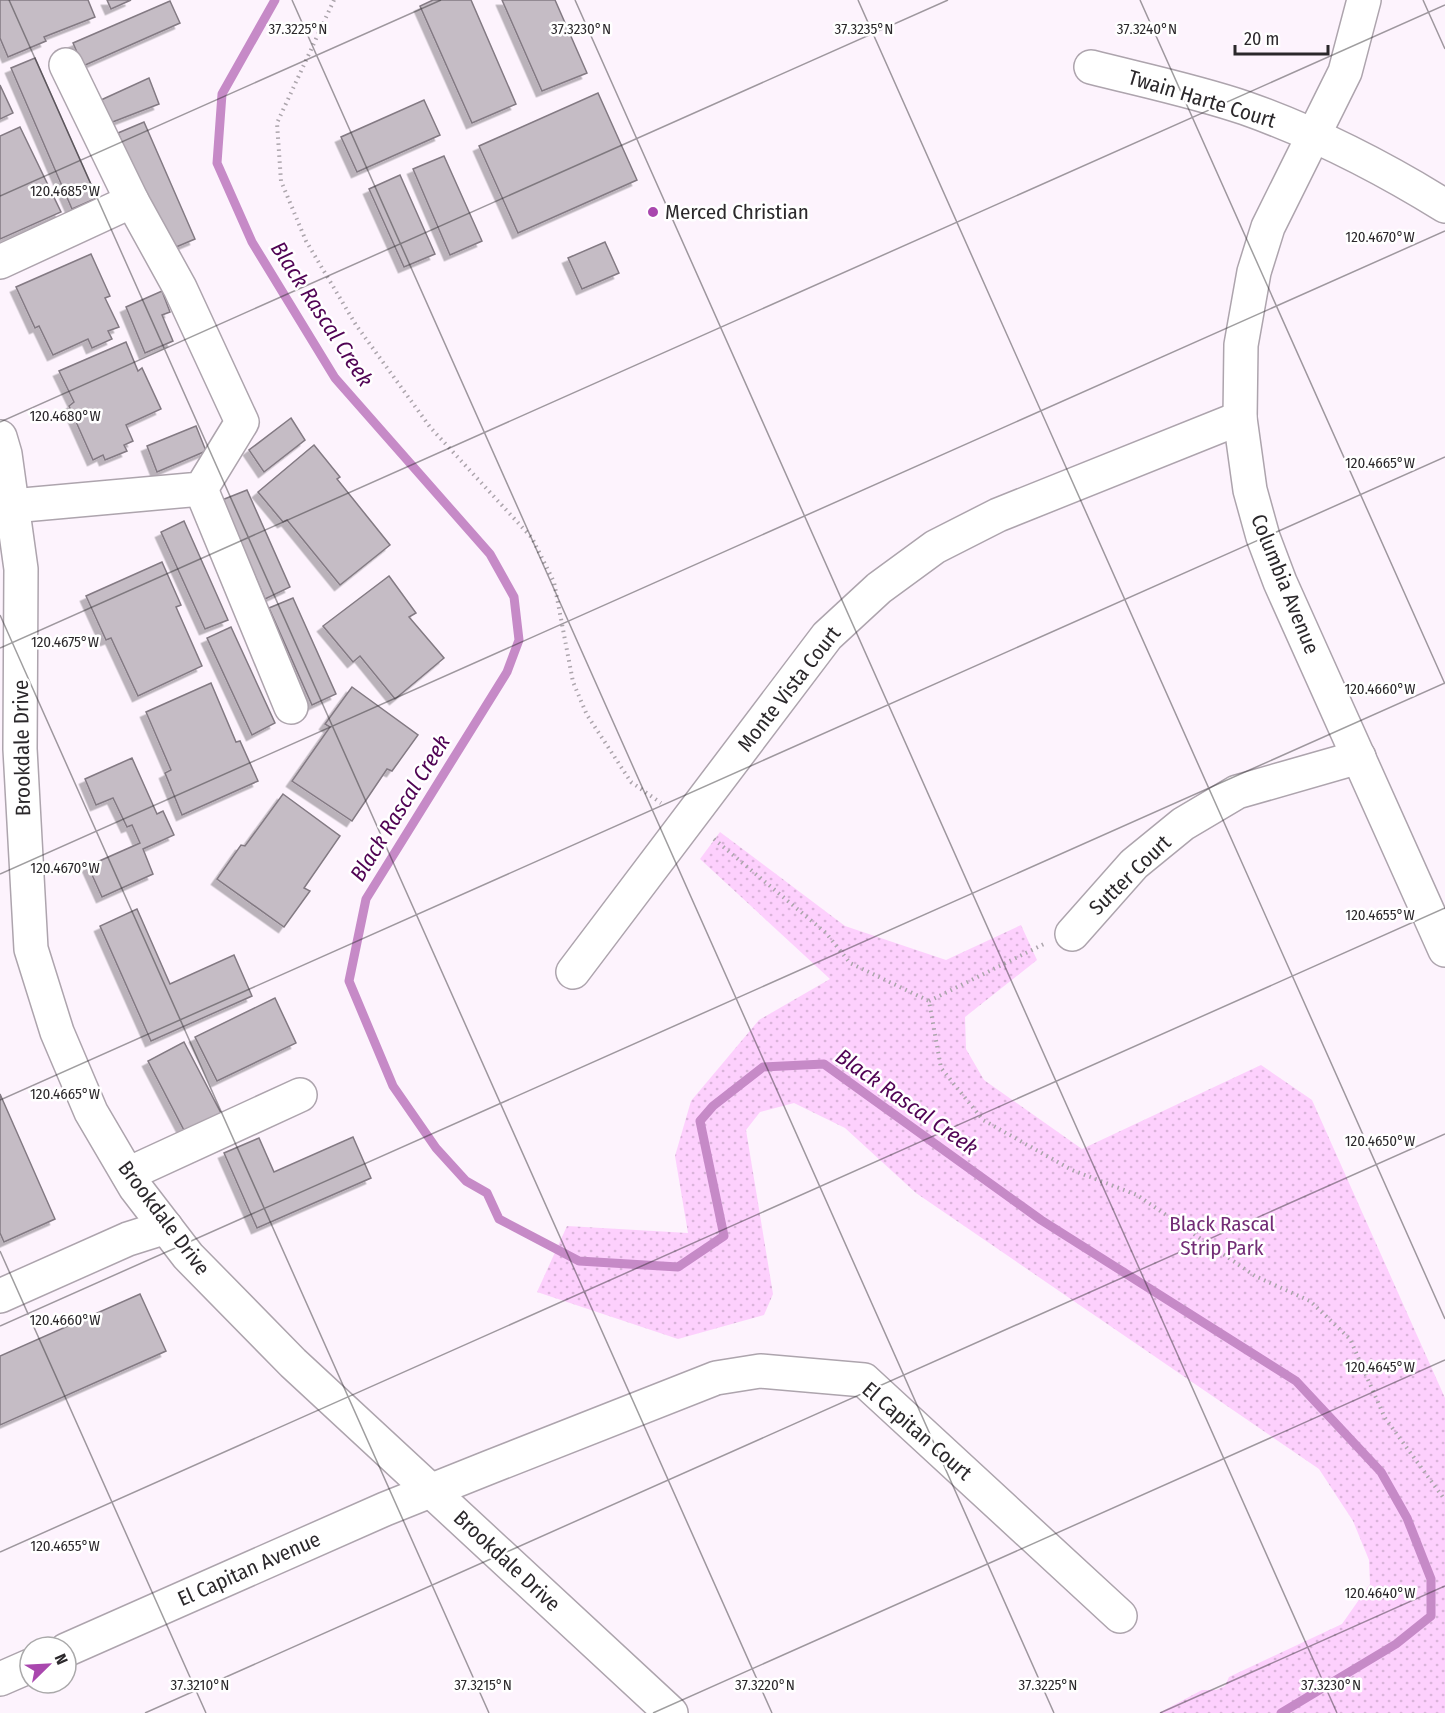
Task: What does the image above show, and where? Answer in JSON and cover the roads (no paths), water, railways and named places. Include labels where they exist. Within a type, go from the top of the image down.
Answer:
[{"type":"street","name":"Columbia Avenue","points":[[1364,0],[1345,72],[1312,134],[1268,227],[1254,272],[1241,345],[1240,418],[1250,490],[1263,537],[1280,582],[1445,950]]},
{"type":"street","points":[[66,65],[132,201],[180,288],[242,422],[201,489]]},
{"type":"street","name":"Twain Harte Court","points":[[1091,67],[1243,107],[1312,134],[1396,176],[1445,206]]},
{"type":"street","points":[[0,262],[132,201]]},
{"type":"street","name":"Monte Vista Court","points":[[573,972],[827,636],[879,588],[935,547],[998,514],[1240,418]]},
{"type":"street","name":"Brookdale Drive","points":[[0,437],[5,454],[21,569],[10,750],[31,949],[57,1032],[87,1102],[128,1174],[188,1256],[293,1363],[671,1713]]},
{"type":"street","points":[[12,506],[201,489]]},
{"type":"street","points":[[201,489],[291,707]]},
{"type":"street","name":"Sutter Court","points":[[1072,934],[1134,864],[1183,824],[1237,792],[1359,757]]},
{"type":"street","points":[[128,1174],[300,1095]]},
{"type":"street","points":[[0,1296],[128,1239],[166,1227]]},
{"type":"street","name":"El Capitan Court","points":[[433,1492],[716,1378],[760,1371],[864,1380],[1120,1616]]},
{"type":"street","name":"El Capitan Avenue","points":[[78,1645],[386,1509],[433,1492]]},
{"type":"street","points":[[0,1679],[18,1671]]},
{"type":"waterway","name":"Black Rascal Creek","points":[[275,0],[222,94],[217,163],[252,242],[335,378],[490,554],[514,597],[519,640],[507,672],[366,899],[349,981],[393,1086],[436,1148],[466,1181],[487,1193],[499,1219],[579,1261],[678,1267],[724,1236],[700,1121],[713,1106],[763,1067],[824,1064],[1041,1220],[1296,1381],[1381,1472],[1407,1518],[1431,1579],[1431,1616],[1396,1644],[1281,1713]]},
{"type":"place","name":"Merced Christian","points":[[653,212]]},
{"type":"park label","name":"Black Rascal Strip Park","points":[[1222,1236]]}]
